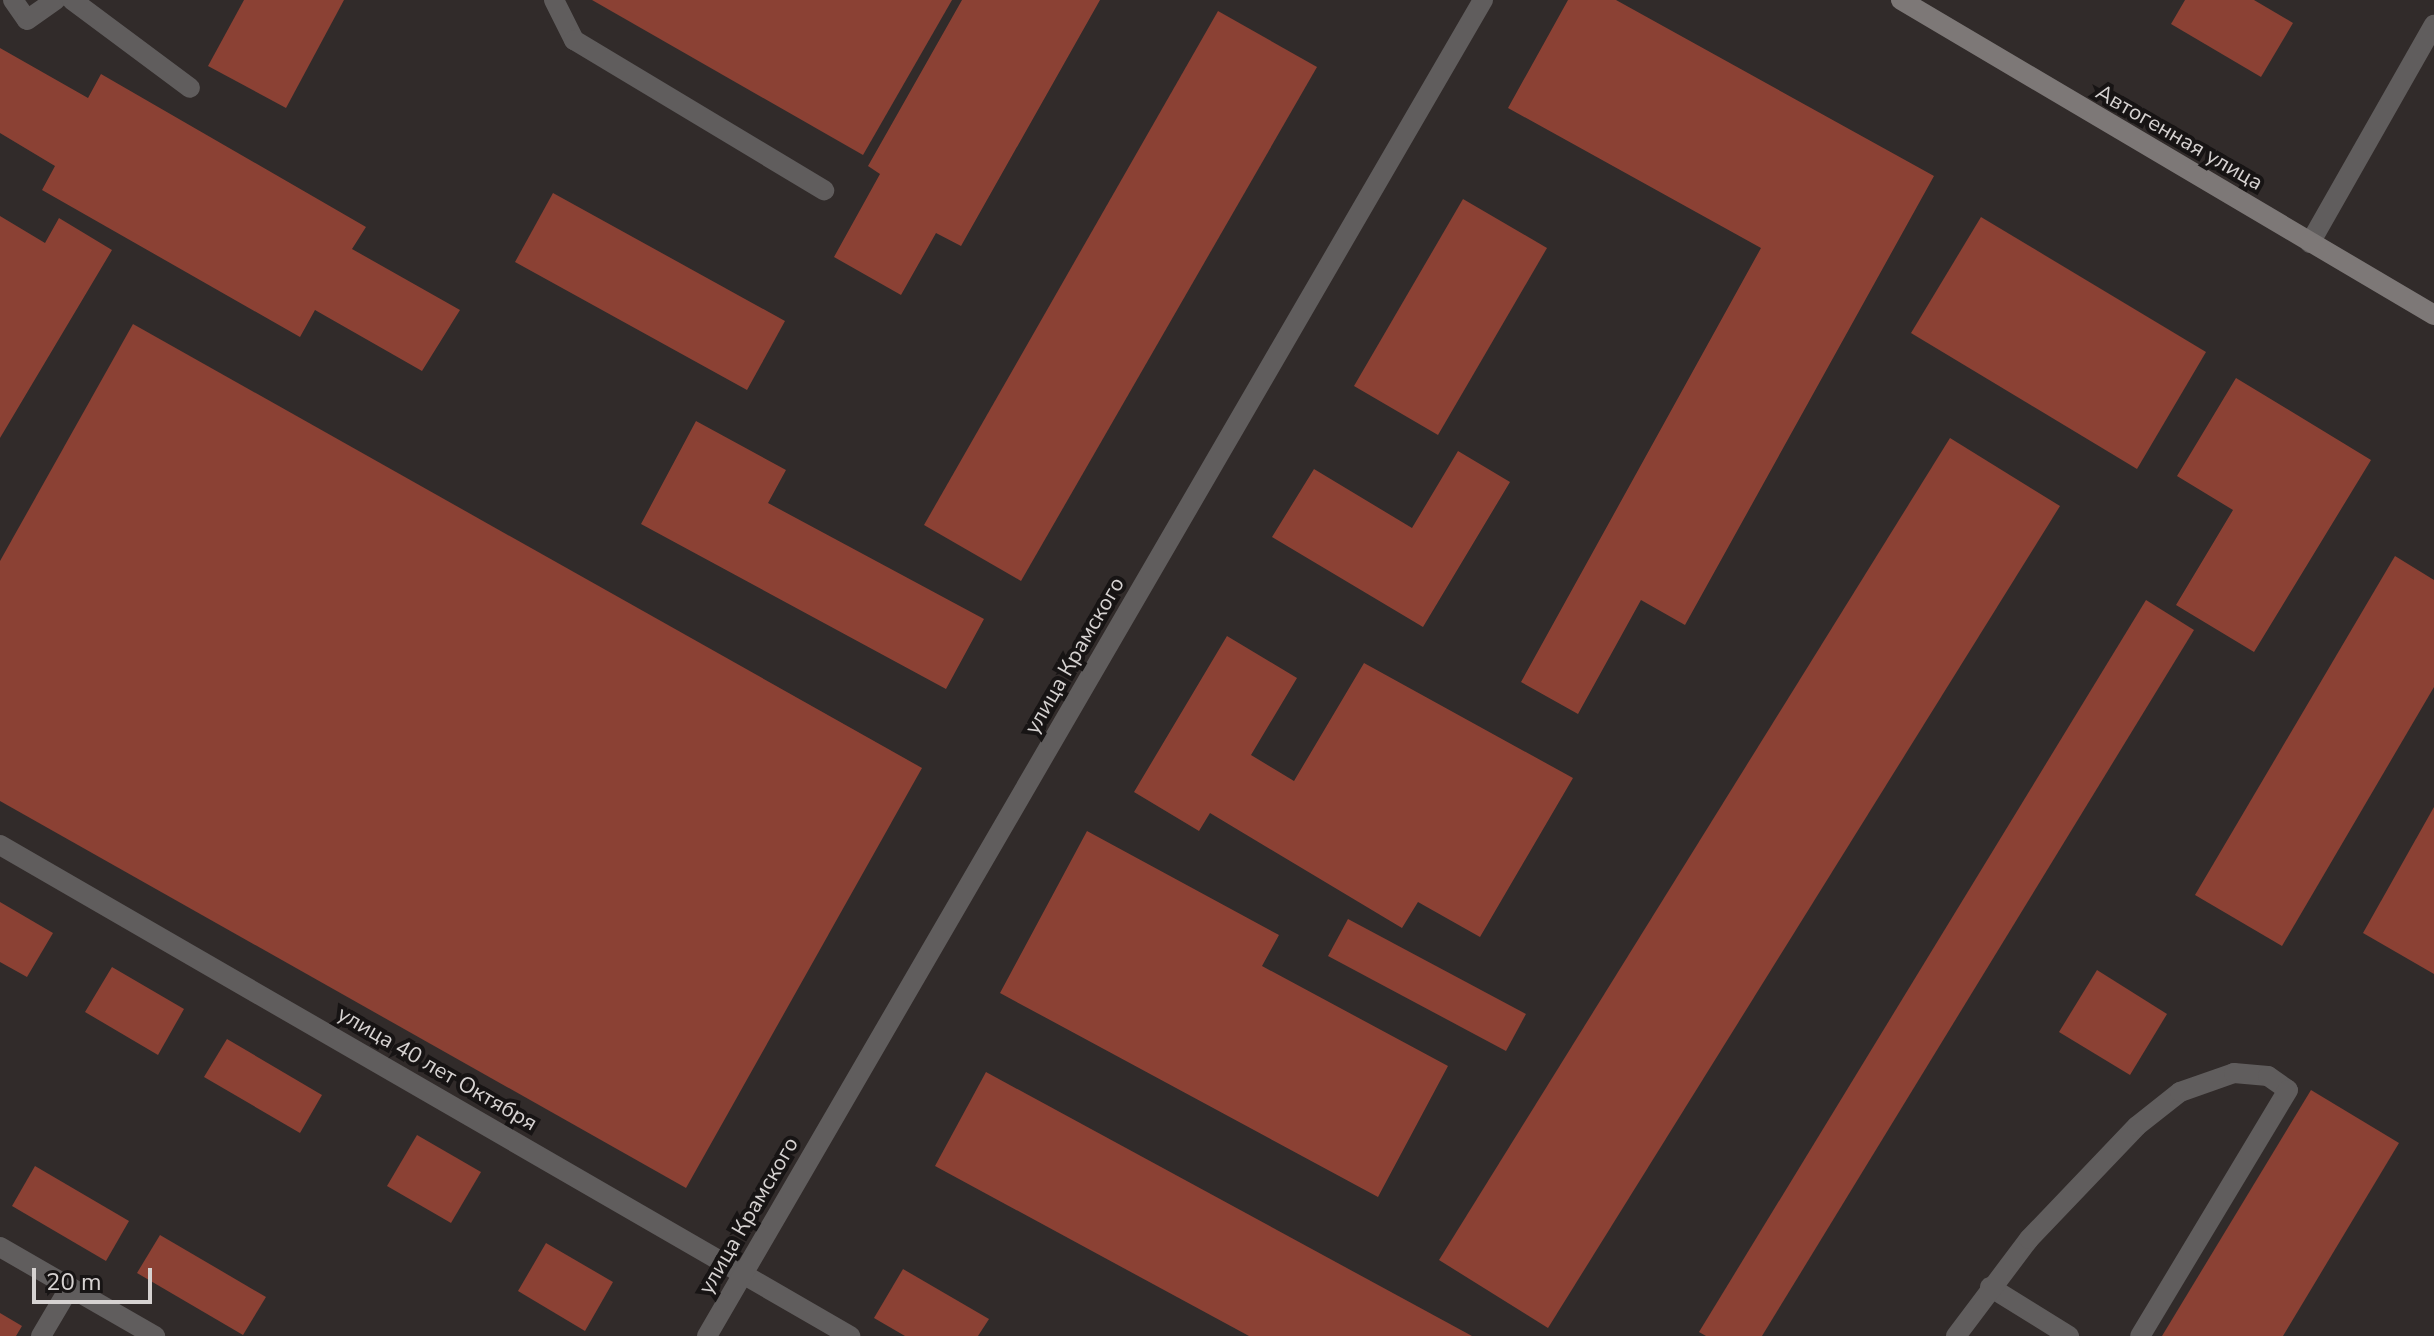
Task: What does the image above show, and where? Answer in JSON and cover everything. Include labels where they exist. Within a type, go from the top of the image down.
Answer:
[{"type":"street","points":[[13,0],[27,20],[56,0]]},
{"type":"street","points":[[72,0],[190,88]]},
{"type":"street","points":[[554,0],[574,40],[824,190]]},
{"type":"street","name":"улица Крамского","points":[[707,1336],[1483,0]]},
{"type":"street","name":"Автогенная улица","points":[[1901,0],[2434,315]]},
{"type":"street","points":[[2310,243],[2434,25]]},
{"type":"street","name":"улица 40 лет Октября","points":[[0,845],[850,1336]]},
{"type":"street","points":[[1956,1336],[1990,1287],[2137,1126],[2180,1092],[2234,1073],[2268,1076],[2288,1090],[2140,1336]]},
{"type":"street","points":[[0,1247],[155,1336]]},
{"type":"street","points":[[41,1336],[70,1287]]},
{"type":"street","points":[[1990,1287],[2069,1336]]},
{"type":"building","points":[[244,0],[344,0],[286,108],[208,66]]},
{"type":"building","points":[[592,0],[952,0],[863,155]]},
{"type":"building","points":[[962,0],[1100,0],[961,246],[936,233],[901,295],[834,257],[880,174],[868,166]]},
{"type":"building","points":[[1568,0],[1616,0],[1934,176],[1685,625],[1641,600],[1578,714],[1521,682],[1761,248],[1508,108]]},
{"type":"building","points":[[2185,0],[2254,0],[2293,23],[2261,77],[2171,24]]},
{"type":"building","points":[[1218,11],[1317,67],[1021,581],[924,525]]},
{"type":"building","points":[[0,48],[88,98],[101,74],[366,227],[352,249],[460,310],[422,371],[315,310],[300,337],[42,190],[55,166],[0,133]]},
{"type":"building","points":[[553,193],[785,321],[747,390],[515,262]]},
{"type":"building","points":[[1463,199],[1547,248],[1438,435],[1354,386]]},
{"type":"building","points":[[0,216],[45,243],[59,218],[112,250],[0,438]]},
{"type":"building","points":[[1981,217],[2206,352],[2137,469],[1911,333]]},
{"type":"building","points":[[133,324],[922,768],[686,1188],[0,801],[0,561]]},
{"type":"building","points":[[2236,378],[2371,460],[2254,652],[2176,605],[2233,510],[2177,476]]},
{"type":"building","points":[[696,421],[786,470],[768,503],[984,619],[946,689],[641,524]]},
{"type":"building","points":[[1950,438],[2060,506],[1548,1328],[1439,1260]]},
{"type":"building","points":[[1458,451],[1510,482],[1423,627],[1272,537],[1314,469],[1412,528]]},
{"type":"building","points":[[2395,556],[2434,580],[2434,687],[2282,946],[2195,895]]},
{"type":"building","points":[[2146,600],[2194,630],[1762,1336],[1706,1336],[1699,1332]]},
{"type":"building","points":[[1227,636],[1297,678],[1251,755],[1294,781],[1364,663],[1573,778],[1480,937],[1418,902],[1402,928],[1210,813],[1199,831],[1134,792]]},
{"type":"building","points":[[2434,807],[2434,974],[2363,933]]},
{"type":"building","points":[[1087,831],[1279,935],[1262,966],[1448,1066],[1378,1197],[1000,993]]},
{"type":"building","points":[[0,902],[53,933],[27,977],[0,962]]},
{"type":"building","points":[[1348,919],[1526,1014],[1506,1051],[1328,956]]},
{"type":"building","points":[[112,967],[184,1009],[158,1055],[85,1012]]},
{"type":"building","points":[[2097,970],[2167,1014],[2130,1075],[2059,1032]]},
{"type":"building","points":[[227,1039],[322,1095],[300,1133],[204,1077]]},
{"type":"building","points":[[986,1072],[1472,1336],[1249,1336],[935,1166]]},
{"type":"building","points":[[2311,1090],[2399,1143],[2283,1336],[2162,1336]]},
{"type":"building","points":[[417,1135],[481,1172],[451,1223],[387,1186]]},
{"type":"building","points":[[35,1166],[129,1221],[106,1261],[12,1206]]},
{"type":"building","points":[[160,1235],[266,1297],[243,1335],[137,1273]]},
{"type":"building","points":[[546,1243],[613,1282],[585,1331],[518,1291]]},
{"type":"building","points":[[903,1269],[989,1319],[978,1336],[905,1336],[874,1318]]},
{"type":"building","points":[[0,1313],[22,1326],[16,1336],[0,1336]]}]
